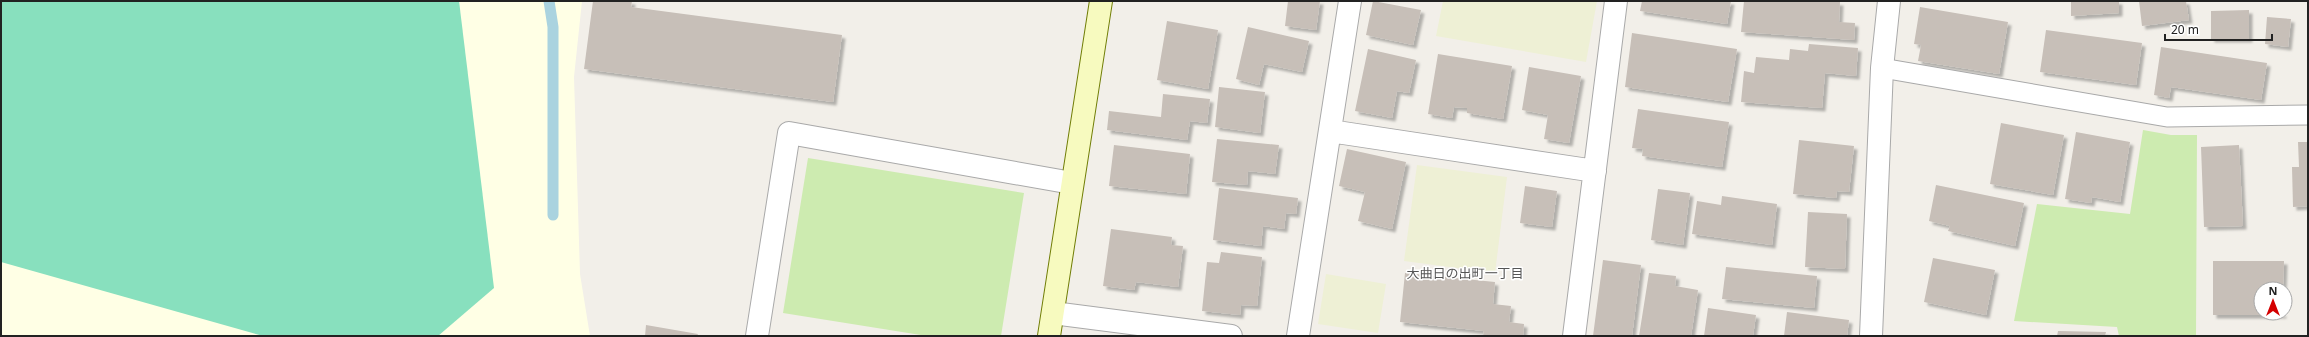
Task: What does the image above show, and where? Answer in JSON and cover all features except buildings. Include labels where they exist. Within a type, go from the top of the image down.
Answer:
[{"type":"street","points":[[1049,336],[1101,1]]},
{"type":"street","points":[[1298,336],[1350,1]]},
{"type":"street","points":[[1574,336],[1616,1]]},
{"type":"street","points":[[1871,336],[1882,68],[1889,1]]},
{"type":"street","points":[[1330,131],[1595,171]]},
{"type":"street","points":[[757,336],[789,133],[1072,183]]},
{"type":"street","points":[[1053,313],[1231,336]]},
{"type":"lane","points":[[1882,68],[2167,117],[2308,116]]},
{"type":"shaded area","points":[[1,1],[582,1],[574,77],[580,274],[590,336],[1,336]]},
{"type":"shaded area","points":[[1443,1],[1597,1],[1586,62],[1436,36]]},
{"type":"shaded area","points":[[1417,165],[1507,177],[1495,273],[1404,261]]},
{"type":"shaded area","points":[[1326,274],[1386,284],[1378,333],[1318,324]]},
{"type":"green space","points":[[1,1],[459,1],[494,288],[438,336],[263,336],[1,262]]},
{"type":"green space","points":[[2143,130],[2171,135],[2197,135],[2196,336],[2119,336],[2117,327],[2014,321],[2037,204],[2130,214]]},
{"type":"green space","points":[[808,158],[1024,193],[1001,336],[927,336],[783,313]]},
{"type":"waterway","points":[[549,1],[553,27],[553,215]]},
{"type":"district","name":"大曲日の出町一丁目","points":[[1465,273]]}]
